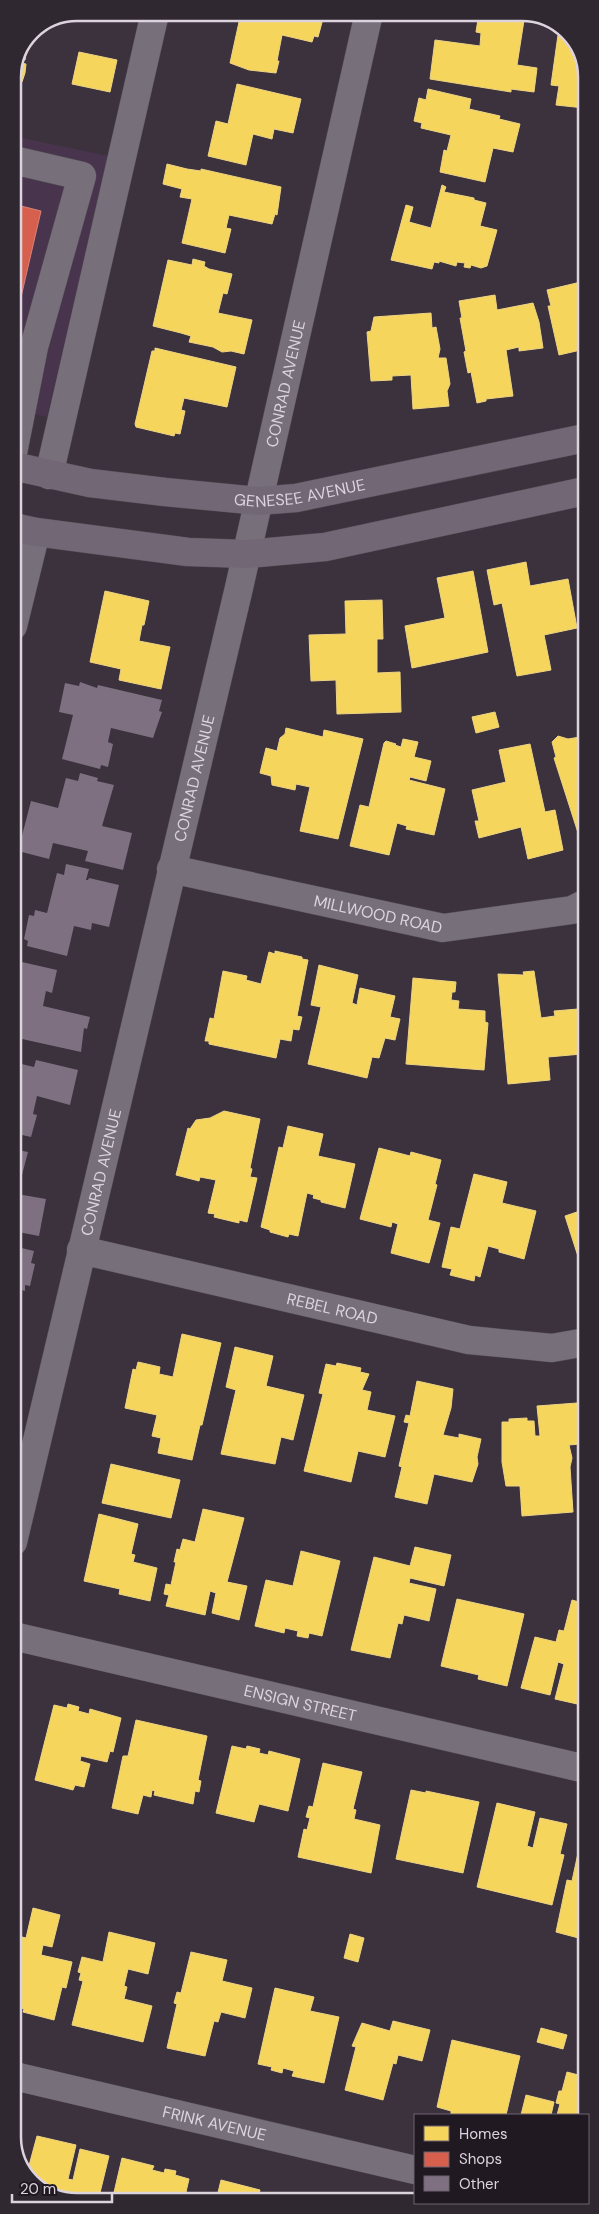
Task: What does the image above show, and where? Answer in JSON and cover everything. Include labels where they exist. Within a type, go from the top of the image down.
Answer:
[{"type":"main road","name":"GENESEE AVENUE","points":[[21,468],[90,483],[258,501],[296,498],[578,439]]},
{"type":"main road","points":[[24,529],[188,552],[247,554],[325,547],[578,493]]},
{"type":"street","points":[[49,475],[153,21]]},
{"type":"street","name":"CONRAD AVENUE","points":[[21,1508],[247,554],[367,21]]},
{"type":"street","points":[[21,162],[82,176],[23,344],[21,366]]},
{"type":"street","points":[[21,555],[24,529]]},
{"type":"street","name":"MILLWOOD ROAD","points":[[171,869],[444,928],[572,910],[578,907]]},
{"type":"street","name":"REBEL ROAD","points":[[81,1250],[469,1340],[552,1348],[578,1343]]},
{"type":"street","name":"ENSIGN STREET","points":[[21,1638],[578,1766]]},
{"type":"street","name":"FRINK AVENUE","points":[[21,2078],[414,2170]]},
{"type":"shaded area","points":[[21,138],[108,156],[47,417],[21,411]]},
{"type":"building: Homes","points":[[239,21],[322,21],[318,37],[314,36],[312,42],[282,35],[276,73],[249,70],[230,63]]},
{"type":"building: Homes","points":[[478,21],[524,21],[517,65],[537,68],[534,92],[511,89],[511,92],[430,79],[435,40],[480,46],[481,33],[476,32]]},
{"type":"building: Homes","points":[[558,35],[570,49],[577,66],[578,107],[556,105],[559,86],[551,85]]},
{"type":"building: Homes","points":[[79,52],[117,60],[110,92],[72,84]]},
{"type":"building: Homes","points":[[23,63],[26,64],[22,82],[21,77]]},
{"type":"building: Homes","points":[[237,84],[301,99],[293,133],[274,129],[272,139],[253,134],[246,165],[208,156],[216,121],[228,124]]},
{"type":"building: Homes","points":[[428,89],[471,99],[469,109],[500,116],[499,119],[520,124],[513,152],[493,148],[485,182],[440,172],[444,150],[447,151],[451,135],[421,128],[422,123],[414,121],[419,98],[426,100]]},
{"type":"building: Homes","points":[[167,164],[187,169],[201,171],[201,169],[281,187],[277,215],[275,214],[272,224],[229,215],[226,228],[231,229],[225,253],[182,243],[192,199],[180,197],[182,189],[163,184]]},
{"type":"building: Homes","points":[[442,185],[446,187],[444,192],[474,198],[474,200],[486,203],[480,226],[497,230],[487,266],[481,268],[471,265],[470,268],[464,267],[465,263],[457,262],[456,266],[439,261],[439,263],[434,262],[432,269],[391,260],[406,205],[413,207],[409,222],[431,228]]},
{"type":"building: Homes","points":[[193,259],[205,262],[204,266],[209,269],[232,274],[227,294],[223,293],[218,313],[252,320],[244,354],[231,351],[222,352],[213,347],[189,342],[191,336],[153,326],[168,260],[192,265]]},
{"type":"building: Homes","points":[[578,283],[578,351],[559,355],[548,306],[551,306],[547,290]]},
{"type":"building: Homes","points":[[495,295],[497,310],[533,303],[539,322],[543,348],[519,351],[519,347],[506,350],[513,396],[486,399],[486,401],[477,403],[471,372],[468,373],[464,352],[466,351],[459,301]]},
{"type":"building: Homes","points":[[431,313],[432,328],[436,327],[440,349],[438,358],[446,358],[450,384],[447,391],[449,406],[413,409],[411,375],[392,376],[392,380],[371,381],[367,332],[371,331],[374,317]]},
{"type":"building: Homes","points":[[155,348],[236,367],[227,407],[184,398],[181,410],[185,411],[180,434],[175,433],[174,436],[136,427],[135,424],[152,351],[155,351]]},
{"type":"building: Homes","points":[[526,562],[530,586],[568,579],[577,628],[544,635],[551,670],[517,676],[502,603],[494,605],[487,570]]},
{"type":"building: Homes","points":[[473,571],[488,652],[412,668],[405,626],[445,618],[437,578]]},
{"type":"building: Homes","points":[[105,591],[149,601],[139,641],[170,647],[161,689],[119,680],[121,669],[90,662]]},
{"type":"building: Homes","points":[[382,600],[383,639],[377,639],[377,673],[400,672],[401,712],[337,714],[336,680],[311,681],[309,635],[346,634],[345,601]]},
{"type":"building: Homes","points":[[495,712],[499,727],[476,733],[472,717]]},
{"type":"building: Homes","points":[[286,728],[323,737],[324,730],[363,739],[338,839],[300,831],[310,787],[296,784],[295,790],[272,785],[271,776],[260,773],[266,748],[277,751],[280,738],[285,734]]},
{"type":"building: Homes","points":[[558,736],[568,739],[578,737],[578,833],[554,758],[556,757],[552,742]]},
{"type":"building: Homes","points":[[403,739],[418,742],[414,757],[431,761],[426,781],[410,777],[409,780],[445,789],[434,835],[406,829],[407,826],[397,823],[389,855],[350,846],[360,805],[369,807],[384,743],[386,741],[401,747]]},
{"type":"building: Homes","points":[[530,744],[545,812],[555,810],[563,850],[528,859],[521,827],[479,838],[475,821],[479,821],[472,790],[506,782],[499,750]]},
{"type":"building: Homes","points":[[275,951],[308,960],[297,1016],[302,1017],[299,1030],[293,1029],[291,1041],[280,1039],[276,1058],[209,1044],[209,1041],[205,1041],[210,1018],[214,1019],[223,971],[247,976],[246,980],[261,984],[269,952],[275,954]]},
{"type":"building: Homes","points":[[319,965],[358,975],[352,1003],[357,1005],[360,988],[395,996],[390,1017],[400,1019],[395,1040],[385,1038],[379,1058],[372,1057],[367,1078],[308,1064],[321,1007],[311,1005]]},
{"type":"building: Homes","points":[[534,971],[541,1018],[555,1016],[554,1011],[578,1009],[578,1054],[548,1057],[550,1080],[508,1084],[498,974],[524,975],[523,972]]},
{"type":"building: Homes","points":[[413,978],[456,982],[455,992],[452,992],[451,1000],[459,1001],[458,1009],[485,1011],[485,1022],[488,1023],[484,1070],[406,1064]]},
{"type":"building: Homes","points":[[224,1111],[260,1119],[250,1168],[252,1169],[250,1177],[257,1178],[247,1222],[239,1220],[239,1223],[214,1217],[215,1214],[208,1213],[216,1180],[200,1177],[199,1181],[176,1175],[188,1128],[190,1129],[196,1120],[210,1118]]},
{"type":"building: Homes","points":[[288,1126],[323,1134],[318,1156],[355,1164],[345,1208],[321,1202],[321,1200],[313,1198],[314,1195],[307,1193],[298,1236],[289,1234],[288,1237],[270,1232],[270,1230],[261,1227],[279,1147],[283,1148]]},
{"type":"building: Homes","points":[[379,1148],[410,1156],[411,1152],[441,1160],[428,1220],[440,1223],[429,1263],[391,1253],[398,1224],[392,1222],[391,1227],[360,1219]]},
{"type":"building: Homes","points":[[474,1174],[507,1182],[502,1203],[536,1211],[524,1259],[499,1252],[499,1249],[488,1246],[480,1277],[475,1275],[474,1281],[450,1275],[452,1269],[442,1267],[451,1227],[460,1229]]},
{"type":"building: Homes","points":[[578,1212],[578,1256],[565,1216]]},
{"type":"building: Homes","points":[[182,1334],[221,1343],[192,1460],[158,1453],[161,1438],[152,1436],[157,1415],[125,1408],[133,1369],[136,1370],[138,1362],[160,1367],[159,1374],[173,1377]]},
{"type":"building: Homes","points":[[235,1347],[273,1356],[266,1386],[304,1395],[293,1440],[281,1437],[275,1464],[221,1454],[236,1390],[226,1387]]},
{"type":"building: Homes","points":[[337,1363],[361,1368],[360,1372],[369,1374],[362,1390],[371,1392],[367,1410],[395,1416],[385,1457],[358,1451],[351,1482],[304,1471],[323,1394],[319,1393],[326,1364],[336,1366]]},
{"type":"building: Homes","points":[[417,1381],[453,1389],[451,1408],[443,1435],[459,1438],[459,1434],[481,1439],[477,1457],[478,1464],[472,1482],[434,1474],[427,1504],[395,1497],[402,1467],[399,1466],[409,1423],[404,1422],[406,1415],[410,1416]]},
{"type":"building: Homes","points":[[577,1403],[578,1444],[569,1445],[572,1458],[570,1467],[573,1512],[522,1516],[520,1486],[506,1486],[502,1462],[502,1422],[509,1422],[509,1419],[527,1418],[527,1421],[534,1421],[535,1436],[540,1436],[537,1406]]},
{"type":"building: Homes","points":[[111,1464],[180,1480],[171,1518],[102,1503]]},
{"type":"building: Homes","points":[[203,1509],[244,1518],[227,1582],[247,1586],[239,1620],[212,1613],[216,1593],[210,1591],[205,1615],[166,1606],[169,1595],[164,1594],[166,1584],[171,1585],[177,1549],[180,1550],[183,1539],[195,1542]]},
{"type":"building: Homes","points":[[99,1514],[138,1524],[131,1554],[135,1555],[133,1562],[157,1568],[150,1601],[119,1594],[120,1589],[84,1581]]},
{"type":"building: Homes","points":[[415,1547],[451,1555],[444,1586],[410,1578],[409,1583],[436,1589],[429,1621],[404,1615],[402,1624],[398,1623],[390,1658],[351,1650],[374,1557],[410,1566]]},
{"type":"building: Homes","points":[[301,1551],[340,1561],[322,1636],[309,1633],[308,1638],[297,1636],[298,1631],[285,1628],[284,1633],[255,1626],[266,1580],[293,1586]]},
{"type":"building: Homes","points":[[457,1599],[524,1614],[507,1686],[478,1679],[479,1675],[441,1666]]},
{"type":"building: Homes","points":[[572,1600],[578,1602],[578,1704],[555,1699],[564,1664],[558,1662],[550,1695],[521,1688],[535,1637],[556,1642],[559,1630],[564,1631]]},
{"type":"building: Homes","points":[[68,1704],[79,1707],[78,1711],[89,1714],[90,1709],[121,1718],[113,1752],[110,1751],[107,1762],[81,1756],[80,1761],[90,1764],[84,1787],[75,1785],[73,1790],[35,1780],[54,1705],[67,1708]]},
{"type":"building: Homes","points":[[136,1720],[207,1736],[198,1780],[201,1781],[199,1792],[195,1791],[193,1804],[154,1795],[155,1791],[152,1790],[151,1797],[143,1795],[138,1814],[112,1808],[123,1756],[128,1756]]},
{"type":"building: Homes","points":[[232,1746],[246,1749],[247,1746],[260,1749],[259,1753],[268,1755],[269,1751],[300,1759],[288,1811],[259,1804],[254,1822],[216,1813]]},
{"type":"building: Homes","points":[[323,1763],[362,1772],[353,1809],[356,1810],[354,1819],[380,1825],[371,1873],[298,1857],[304,1829],[307,1830],[310,1818],[306,1817],[309,1806],[313,1807]]},
{"type":"building: Homes","points":[[411,1790],[426,1793],[426,1791],[479,1802],[463,1873],[396,1859]]},
{"type":"building: Homes","points":[[497,1803],[535,1812],[527,1846],[533,1848],[540,1818],[567,1824],[560,1854],[564,1855],[552,1905],[477,1887]]},
{"type":"building: Homes","points":[[578,1853],[578,1938],[556,1932],[567,1880],[572,1881]]},
{"type":"building: Homes","points":[[33,1908],[60,1915],[52,1947],[43,1945],[41,1955],[72,1962],[66,1988],[62,1987],[54,2020],[23,2012],[24,2009],[21,2008],[21,1937],[26,1938]]},
{"type":"building: Homes","points":[[109,1932],[155,1943],[148,1974],[128,1969],[124,1986],[127,1987],[124,1999],[152,2006],[143,2042],[72,2025],[83,1981],[79,1980],[81,1973],[78,1972],[82,1957],[103,1962]]},
{"type":"building: Homes","points":[[350,1934],[364,1938],[358,1962],[344,1958]]},
{"type":"building: Homes","points":[[191,1952],[227,1960],[222,1981],[252,1988],[245,2018],[221,2012],[218,2022],[214,2021],[205,2056],[167,2048],[177,2004],[174,2003],[177,1992],[181,1993]]},
{"type":"building: Homes","points":[[275,1988],[314,1997],[310,2011],[339,2017],[324,2083],[292,2076],[294,2071],[283,2068],[282,2073],[271,2070],[272,2067],[258,2064]]},
{"type":"building: Homes","points":[[393,2021],[430,2030],[422,2061],[398,2055],[396,2064],[393,2063],[383,2100],[345,2090],[356,2047],[352,2046],[362,2023],[390,2031]]},
{"type":"building: Homes","points":[[541,2028],[567,2035],[563,2049],[537,2042]]},
{"type":"building: Homes","points":[[452,2040],[520,2056],[506,2114],[451,2114],[451,2111],[437,2107]]},
{"type":"building: Homes","points":[[567,2072],[578,2075],[578,2114],[557,2114],[560,2104],[556,2103],[559,2091],[562,2091]]},
{"type":"building: Homes","points":[[526,2095],[554,2102],[551,2114],[521,2114]]},
{"type":"building: Homes","points":[[37,2136],[76,2145],[68,2179],[73,2180],[80,2149],[109,2156],[100,2193],[73,2193],[56,2189],[40,2179],[29,2165]]},
{"type":"building: Homes","points":[[122,2158],[154,2166],[152,2170],[164,2173],[165,2169],[176,2171],[175,2175],[189,2179],[186,2192],[189,2193],[114,2193]]},
{"type":"building: Homes","points":[[221,2180],[260,2190],[259,2193],[218,2193]]},
{"type":"building: Shops","points":[[21,206],[41,211],[21,297]]},
{"type":"building: Other","points":[[80,682],[97,688],[98,685],[162,700],[159,711],[162,712],[153,738],[111,728],[108,742],[113,744],[108,767],[101,765],[100,769],[62,759],[73,715],[59,712],[65,683],[79,686]]},
{"type":"building: Other","points":[[80,773],[98,778],[97,781],[114,785],[102,826],[132,833],[123,870],[85,861],[88,851],[53,843],[49,859],[21,852],[21,839],[31,801],[58,808],[66,778],[78,781]]},
{"type":"building: Other","points":[[66,864],[89,869],[86,880],[89,878],[119,885],[109,927],[92,923],[91,930],[74,926],[67,956],[27,946],[28,941],[24,939],[29,915],[34,916],[35,910],[47,913],[57,873],[64,875]]},
{"type":"building: Other","points":[[21,962],[57,970],[52,993],[46,991],[43,1006],[90,1017],[87,1029],[84,1028],[81,1052],[21,1039]]},
{"type":"building: Other","points":[[36,1060],[78,1070],[70,1105],[37,1096],[33,1114],[37,1115],[31,1137],[21,1135],[21,1064],[34,1067]]},
{"type":"building: Other","points":[[21,1151],[28,1152],[21,1179]]},
{"type":"building: Other","points":[[21,1195],[46,1199],[39,1236],[21,1233]]},
{"type":"building: Other","points":[[21,1248],[34,1251],[31,1263],[35,1264],[30,1286],[25,1285],[25,1291],[21,1290]]}]
